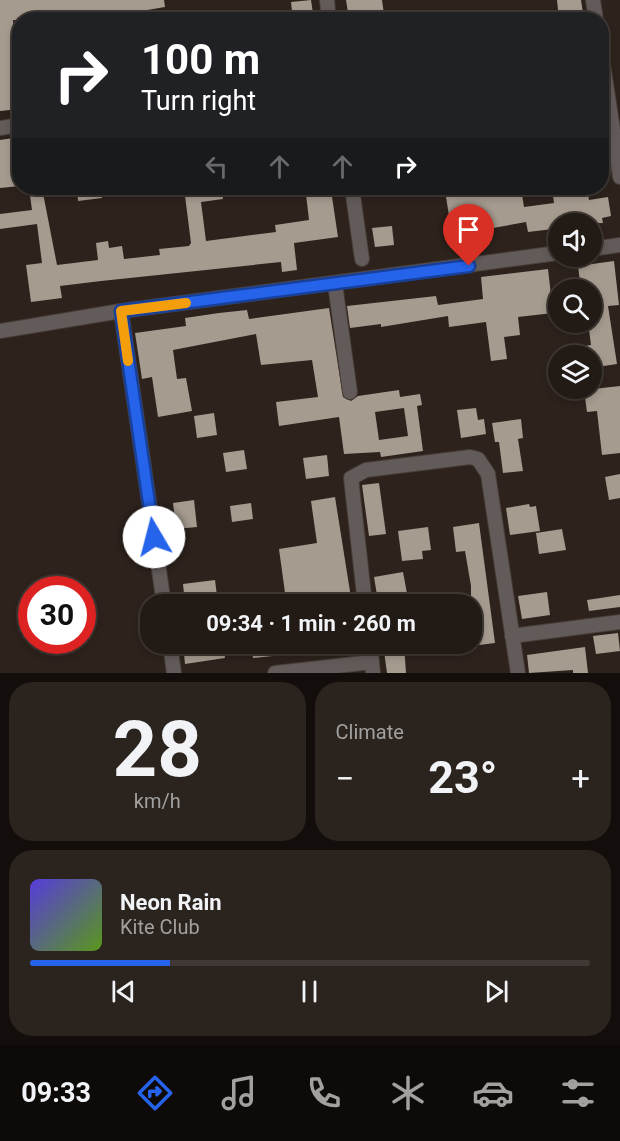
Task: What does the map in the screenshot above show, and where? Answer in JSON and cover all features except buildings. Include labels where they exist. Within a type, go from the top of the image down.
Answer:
[{"type":"street","points":[[609,104],[620,177]]},
{"type":"street","points":[[353,195],[362,259]]},
{"type":"street","points":[[602,247],[620,245]]},
{"type":"street","points":[[0,331],[121,311],[548,254]]},
{"type":"street","points":[[335,284],[350,392]]},
{"type":"street","points":[[121,311],[163,594]]},
{"type":"street","points":[[364,594],[351,478],[366,470],[470,457],[478,459],[488,474],[518,673]]},
{"type":"street","points":[[512,636],[620,622]]},
{"type":"street","points":[[171,654],[174,673]]},
{"type":"street","points":[[275,673],[373,667]]},
{"type":"slow traffic","points":[[128,361],[121,311],[186,303]]},
{"type":"route","points":[[154,537],[121,311],[469,266]]}]
